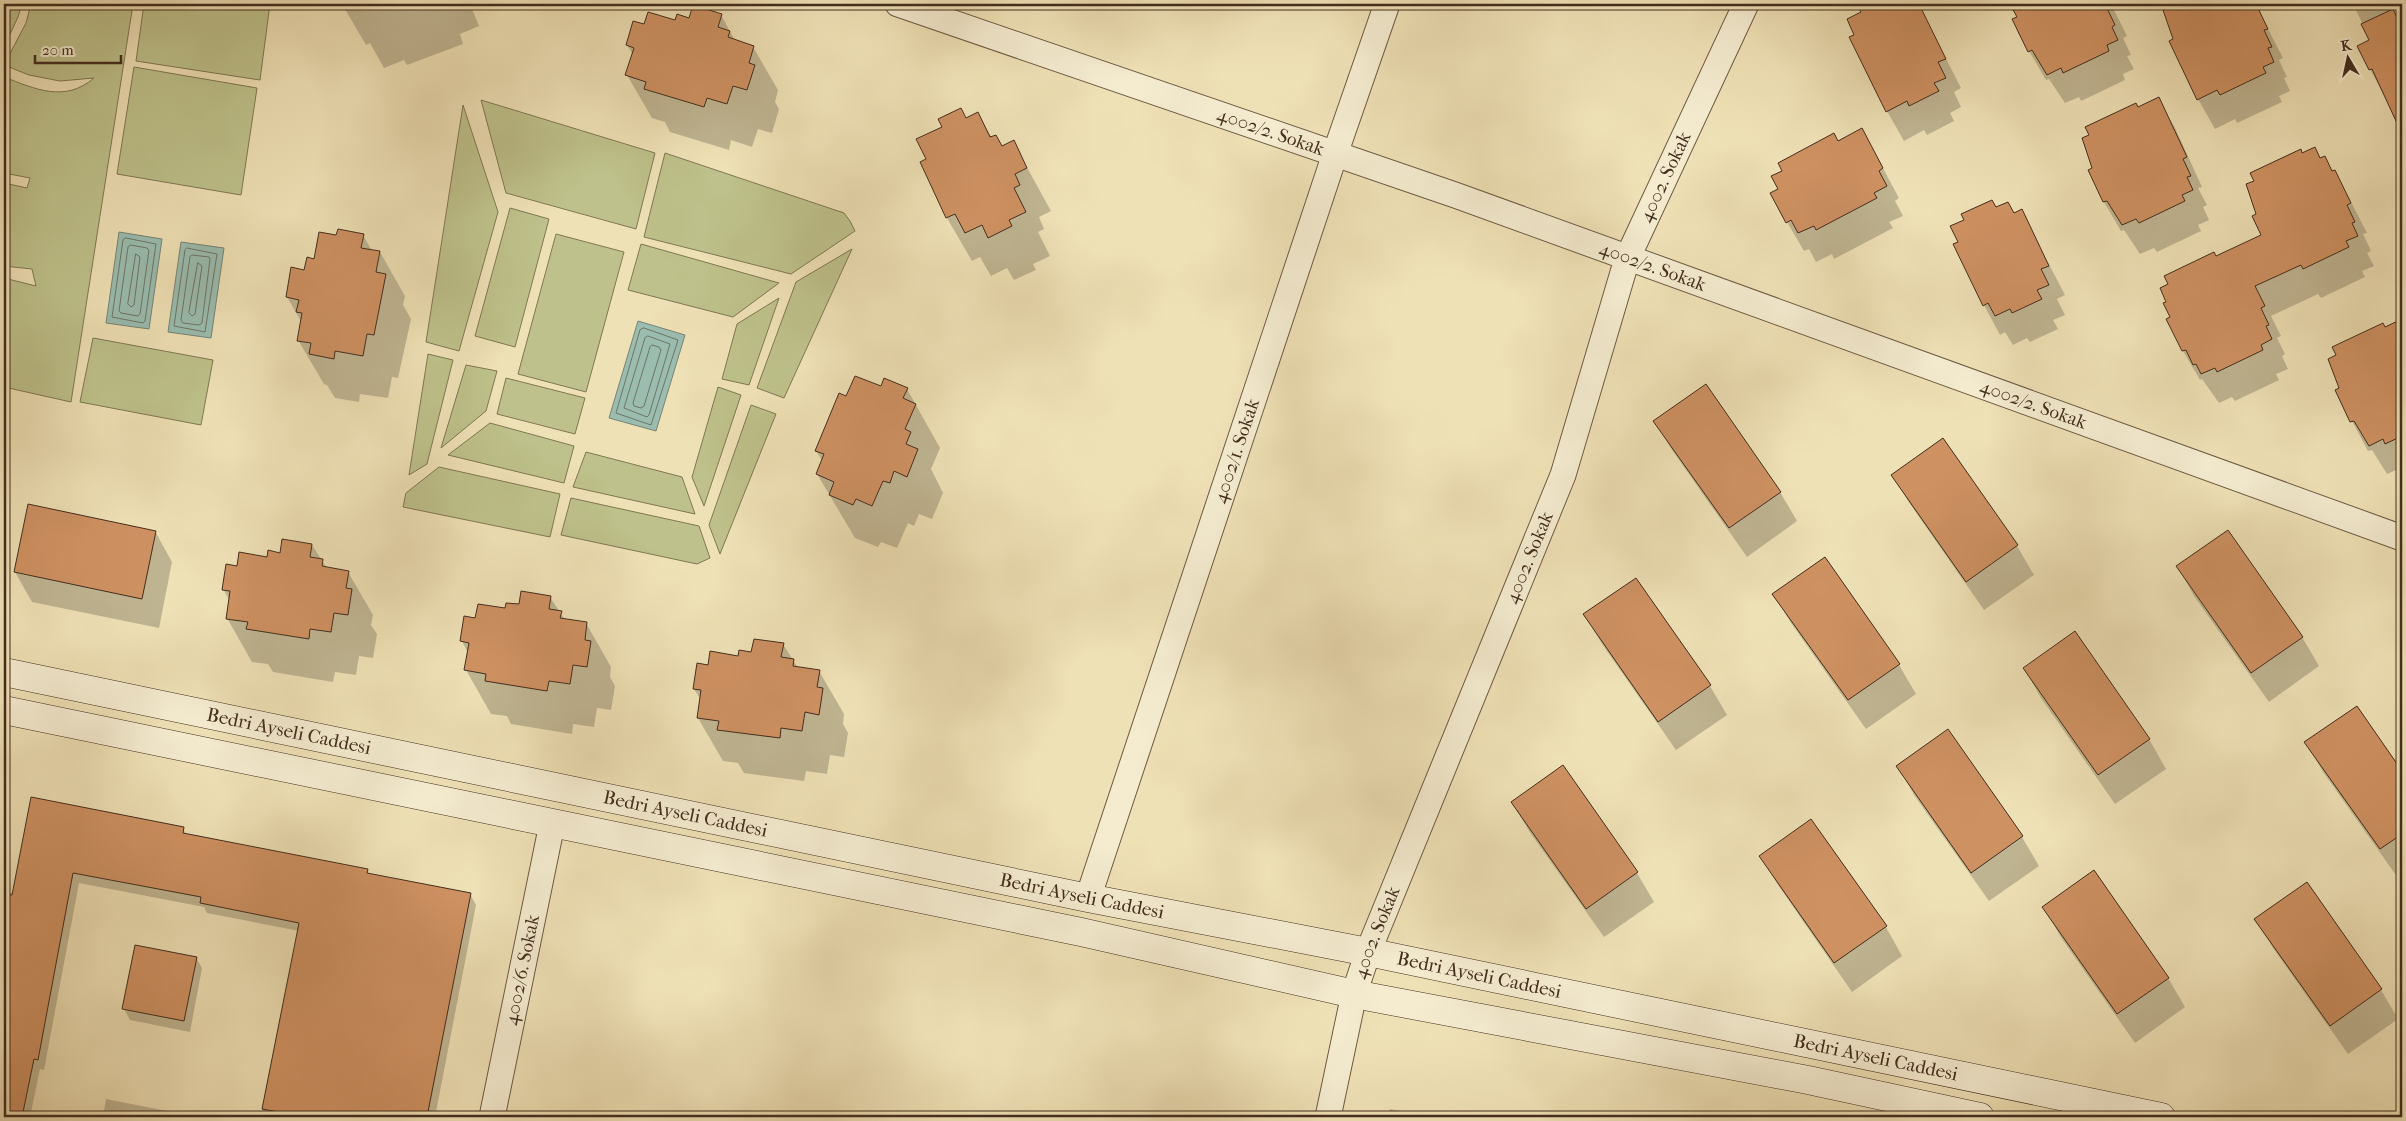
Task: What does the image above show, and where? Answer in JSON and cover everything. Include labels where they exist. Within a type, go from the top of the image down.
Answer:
[{"type":"main road","name":"Bedri Ayseli Caddesi","points":[[4,672],[1088,898],[1368,952],[2161,1117]]},
{"type":"main road","name":"Bedri Ayseli Caddesi","points":[[4,710],[1081,932],[1354,994],[1808,1080],[1980,1117]]},
{"type":"street","name":"4002/2. Sokak","points":[[898,4],[1455,195],[1627,259],[2402,538]]},
{"type":"street","name":"4002/1. Sokak","points":[[1088,898],[1335,154],[1387,4]]},
{"type":"street","name":"4002. Sokak","points":[[1328,1117],[1354,994],[1368,952],[1563,474],[1627,259],[1746,4]]},
{"type":"street","name":"4002/6. Sokak","points":[[492,1117],[552,824]]},
{"type":"green space","points":[[4,4],[22,4],[4,47]]},
{"type":"green space","points":[[31,4],[133,4],[71,402],[4,387],[4,278],[36,286],[32,269],[4,266],[4,183],[27,188],[30,178],[4,173],[4,77],[38,89],[61,92],[83,86],[94,78],[60,81],[29,75],[4,65],[26,23]]},
{"type":"green space","points":[[144,4],[270,4],[260,80],[136,61]]},
{"type":"green space","points":[[134,67],[257,88],[241,195],[117,174]]},
{"type":"green space","points":[[481,100],[655,153],[636,229],[506,193]]},
{"type":"green space","points":[[463,105],[498,212],[459,351],[426,342]]},
{"type":"green space","points":[[665,153],[844,213],[855,231],[791,274],[644,237]]},
{"type":"green space","points":[[510,208],[549,219],[515,347],[475,336]]},
{"type":"green space","points":[[556,234],[624,252],[586,392],[518,374]]},
{"type":"green space","points":[[641,244],[779,283],[733,317],[628,290]]},
{"type":"green space","points":[[852,249],[784,398],[757,388],[796,282]]},
{"type":"green space","points":[[779,298],[749,385],[722,379],[737,324]]},
{"type":"green space","points":[[93,338],[213,360],[201,425],[80,402]]},
{"type":"green space","points":[[428,354],[453,360],[427,464],[409,475]]},
{"type":"green space","points":[[466,365],[497,371],[486,411],[441,448]]},
{"type":"green space","points":[[506,378],[585,398],[575,434],[497,414]]},
{"type":"green space","points":[[718,387],[741,395],[704,506],[692,477]]},
{"type":"green space","points":[[751,405],[776,414],[720,554],[709,525]]},
{"type":"green space","points":[[490,423],[574,446],[564,483],[448,455]]},
{"type":"green space","points":[[586,452],[682,477],[695,514],[573,487]]},
{"type":"green space","points":[[439,467],[560,494],[550,537],[403,507],[406,493]]},
{"type":"green space","points":[[571,498],[699,526],[710,558],[697,564],[561,535]]},
{"type":"water","points":[[119,232],[162,239],[149,329],[106,323]]},
{"type":"water","points":[[181,242],[224,248],[211,338],[168,332]]},
{"type":"water","points":[[638,321],[685,335],[656,431],[609,418]]},
{"type":"building","points":[[1856,4],[1919,4],[1946,59],[1938,62],[1946,78],[1934,83],[1939,91],[1909,106],[1907,101],[1886,112],[1849,37],[1854,35],[1847,19],[1861,12]]},
{"type":"building","points":[[2010,4],[2105,4],[2115,25],[2112,27],[2118,40],[2107,45],[2109,51],[2063,73],[2061,68],[2047,75],[2032,50],[2028,52],[2012,19],[2017,17]]},
{"type":"building","points":[[2175,4],[2256,4],[2268,29],[2264,30],[2272,47],[2268,48],[2274,62],[2263,67],[2266,73],[2220,95],[2217,90],[2197,100],[2169,41],[2173,39],[2163,10]]},
{"type":"building","points":[[693,5],[722,14],[718,27],[730,31],[728,37],[754,46],[749,63],[755,65],[747,90],[733,86],[727,104],[707,98],[704,107],[644,89],[646,82],[625,75],[634,48],[626,45],[633,21],[644,24],[648,12],[675,20],[677,14],[689,18]]},
{"type":"building","points":[[2393,9],[2402,28],[2402,134],[2372,69],[2369,70],[2357,46],[2369,40],[2361,24]]},
{"type":"building","points":[[2159,97],[2187,157],[2183,159],[2191,176],[2187,177],[2193,190],[2182,195],[2185,201],[2139,223],[2136,219],[2122,225],[2107,201],[2103,202],[2088,170],[2092,168],[2082,138],[2089,135],[2085,127],[2136,103],[2138,107]]},
{"type":"building","points":[[961,108],[966,118],[978,112],[990,137],[996,135],[1002,146],[1014,140],[1027,168],[1015,174],[1020,185],[1014,188],[1026,212],[1009,220],[1012,226],[988,238],[982,225],[965,233],[955,214],[946,218],[920,162],[926,159],[916,139],[942,127],[938,119]]},
{"type":"building","points":[[1862,128],[1883,168],[1879,171],[1887,186],[1874,193],[1877,198],[1816,230],[1814,226],[1798,233],[1791,220],[1786,223],[1770,193],[1778,189],[1771,176],[1782,171],[1778,163],[1834,133],[1838,141]]},
{"type":"building","points":[[2315,147],[2320,158],[2325,156],[2332,171],[2335,170],[2351,203],[2347,205],[2355,222],[2352,223],[2358,236],[2346,241],[2349,247],[2303,269],[2301,265],[2255,286],[2265,306],[2261,308],[2269,325],[2266,326],[2272,339],[2261,345],[2263,350],[2217,372],[2215,368],[2201,374],[2196,364],[2193,365],[2186,350],[2182,351],[2166,319],[2170,317],[2163,303],[2166,302],[2160,288],[2168,284],[2164,276],[2214,252],[2216,256],[2261,235],[2252,216],[2256,214],[2246,184],[2254,181],[2250,173],[2301,149],[2302,153]]},
{"type":"building","points":[[1992,200],[1996,207],[2008,202],[2014,213],[2022,209],[2049,266],[2041,269],[2049,285],[2037,290],[2042,299],[2012,313],[2010,309],[1995,316],[1988,303],[1983,306],[1953,244],[1958,242],[1950,226],[1964,220],[1961,214]]},
{"type":"building","points":[[338,229],[364,234],[361,248],[380,251],[376,272],[386,274],[374,335],[367,334],[363,356],[335,351],[334,359],[309,354],[311,343],[297,341],[302,313],[296,312],[299,300],[286,297],[291,267],[304,270],[307,257],[314,259],[319,232],[336,235]]},
{"type":"building","points":[[2402,319],[2402,436],[2385,444],[2383,439],[2369,446],[2354,421],[2350,422],[2335,390],[2339,388],[2328,359],[2336,355],[2332,347],[2383,323],[2385,327]]},
{"type":"building","points":[[855,376],[881,386],[884,378],[908,388],[903,398],[916,404],[905,429],[911,432],[906,444],[918,449],[907,477],[894,471],[890,483],[883,481],[872,506],[856,499],[853,505],[829,495],[834,482],[816,474],[824,454],[815,451],[839,393],[846,396]]},
{"type":"building","points":[[1706,384],[1781,492],[1729,528],[1653,421]]},
{"type":"building","points":[[1943,438],[2018,545],[1966,582],[1891,475]]},
{"type":"building","points":[[28,504],[156,531],[142,599],[14,572]]},
{"type":"building","points":[[2228,530],[2303,637],[2251,673],[2176,566]]},
{"type":"building","points":[[282,539],[312,544],[310,557],[323,559],[322,566],[349,571],[346,588],[352,589],[348,615],[334,613],[331,632],[310,629],[309,639],[246,629],[248,622],[226,619],[230,591],[222,590],[226,564],[237,566],[239,552],[267,557],[268,550],[280,553]]},
{"type":"building","points":[[1825,557],[1900,664],[1848,700],[1772,594]]},
{"type":"building","points":[[1636,578],[1711,685],[1658,722],[1583,614]]},
{"type":"building","points":[[521,591],[551,596],[549,609],[562,611],[560,618],[587,622],[585,640],[591,641],[587,667],[573,665],[570,684],[549,681],[547,691],[485,681],[486,674],[464,670],[469,643],[460,641],[464,616],[475,618],[478,604],[505,608],[506,603],[519,604]]},
{"type":"building","points":[[2075,631],[2150,739],[2098,775],[2023,668]]},
{"type":"building","points":[[754,639],[784,643],[781,657],[794,659],[793,666],[820,670],[817,687],[823,688],[819,715],[805,712],[802,731],[781,728],[780,738],[717,730],[719,721],[697,718],[701,690],[693,689],[697,663],[708,665],[710,651],[738,656],[739,650],[751,652]]},
{"type":"building","points":[[2357,706],[2402,771],[2402,834],[2380,849],[2304,742]]},
{"type":"building","points":[[1948,729],[2023,836],[1971,873],[1896,766]]},
{"type":"building","points":[[1563,765],[1638,872],[1586,909],[1511,802]]},
{"type":"building","points":[[31,797],[184,827],[183,833],[368,869],[367,873],[471,893],[427,1117],[306,1117],[262,1109],[299,923],[200,903],[201,897],[73,873],[38,1060],[34,1059],[22,1117],[4,1117],[4,894],[12,895]]},
{"type":"building","points":[[1811,819],[1887,926],[1834,963],[1759,856]]},
{"type":"building","points":[[2094,870],[2169,978],[2117,1014],[2042,907]]},
{"type":"building","points":[[2307,882],[2382,989],[2330,1026],[2254,919]]},
{"type":"building","points":[[135,945],[197,957],[184,1021],[122,1009]]}]
